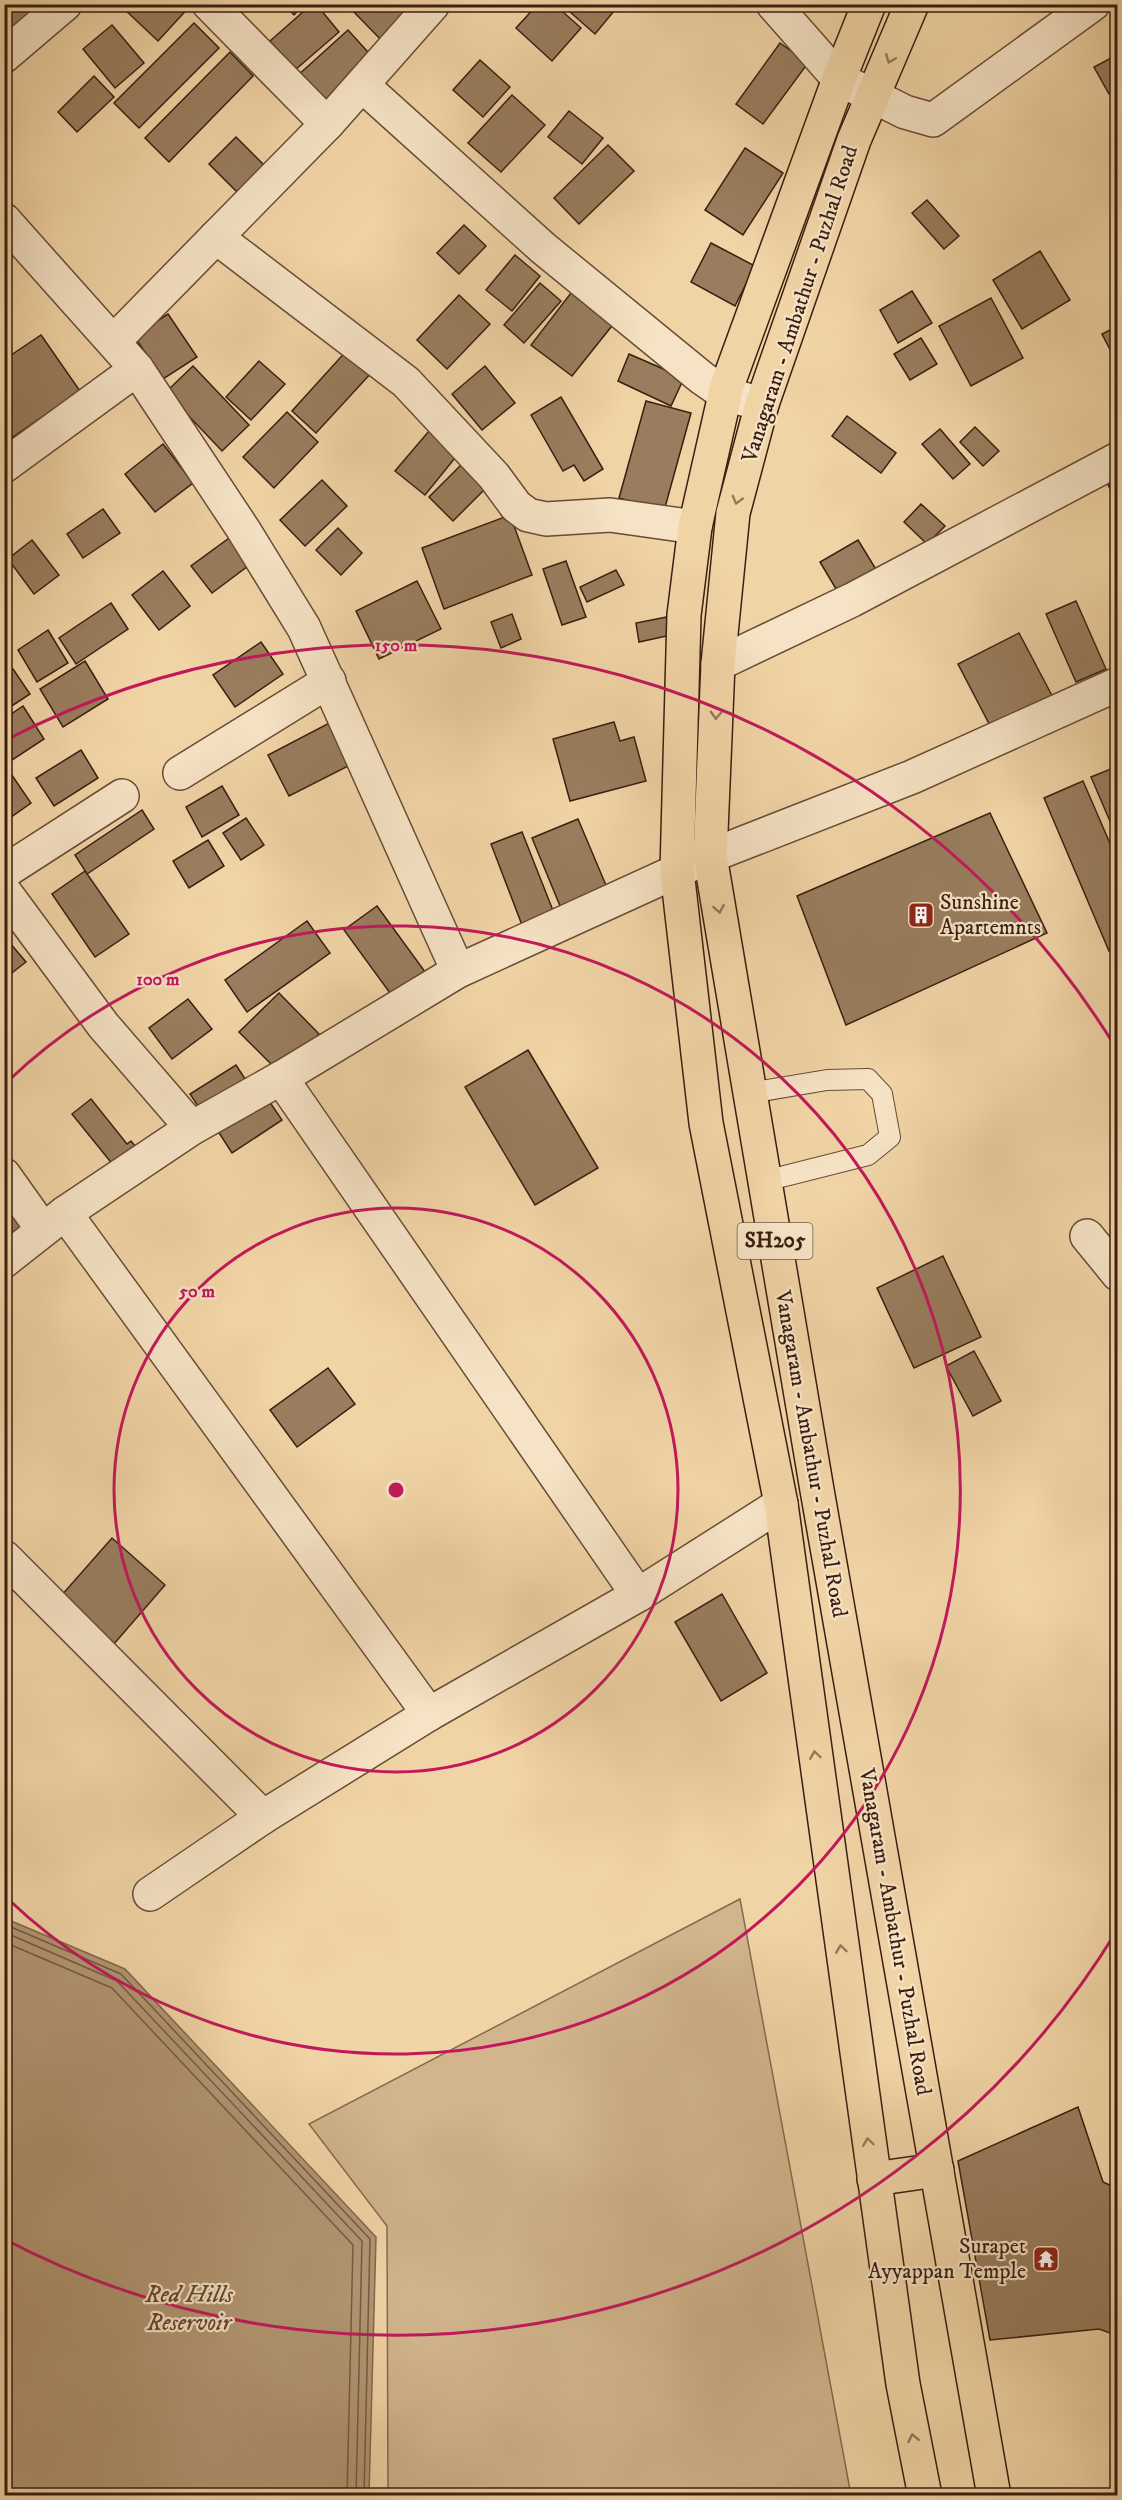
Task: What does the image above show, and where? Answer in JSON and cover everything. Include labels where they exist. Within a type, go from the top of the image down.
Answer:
[{"type":"main road","points":[[869,4],[839,79],[725,394],[695,526],[684,615],[677,872],[706,1124],[781,1504],[903,2384],[925,2496]]},
{"type":"main road","name":"Vanagaram - Ambathur - Puzhal Road","points":[[912,4],[874,98],[854,140],[762,404],[733,513],[718,664],[710,856],[994,2496]]},
{"type":"main road","points":[[730,1246],[774,1234]]},
{"type":"main road","points":[[874,2179],[937,2170]]},
{"type":"street","points":[[4,56],[65,4]]},
{"type":"street","points":[[209,4],[327,124]]},
{"type":"street","points":[[114,340],[327,124],[434,4]]},
{"type":"street","points":[[773,4],[839,79],[905,112],[933,120],[1094,4]]},
{"type":"street","points":[[362,85],[543,248],[725,394],[762,404]]},
{"type":"street","points":[[4,220],[114,340],[137,369],[255,548],[304,628],[458,971]]},
{"type":"street","points":[[216,237],[406,382],[494,476],[516,506],[528,515],[546,519],[610,515],[695,526]]},
{"type":"street","points":[[4,466],[137,369]]},
{"type":"street","points":[[718,664],[852,600],[1118,459]]},
{"type":"street","points":[[180,773],[329,681]]},
{"type":"street","points":[[4,1261],[54,1221],[192,1128],[281,1078],[458,971],[710,856],[912,777],[1118,684]]},
{"type":"street","points":[[4,872],[122,796]]},
{"type":"street","points":[[4,891],[103,1025],[192,1128]]},
{"type":"street","points":[[281,1078],[638,1595]]},
{"type":"street","points":[[4,1175],[54,1221],[429,1714]]},
{"type":"street","points":[[1087,1236],[1118,1275]]},
{"type":"street","points":[[150,1894],[264,1817],[429,1714],[638,1595],[781,1504]]},
{"type":"street","points":[[4,1557],[264,1817]]},
{"type":"lane","points":[[750,1093],[826,1080],[868,1079],[882,1094],[890,1137],[868,1155],[765,1181]]},
{"type":"shaded area","points":[[740,1899],[851,2495],[388,2495],[387,2226],[309,2124]]},
{"type":"water","name":"Red Hills Reservoir","points":[[4,1918],[125,1969],[376,2237],[369,2495],[5,2495]]},
{"type":"building","points":[[4,4],[50,4],[4,42]]},
{"type":"building","points":[[125,4],[191,5],[158,41],[122,7]]},
{"type":"building","points":[[284,4],[304,4],[294,15]]},
{"type":"building","points":[[312,4],[316,4],[339,32],[295,70],[270,41]]},
{"type":"building","points":[[360,4],[422,4],[384,43],[353,11]]},
{"type":"building","points":[[538,4],[554,4],[581,28],[552,61],[516,28]]},
{"type":"building","points":[[561,4],[606,4],[614,11],[595,34]]},
{"type":"building","points":[[194,23],[219,48],[139,128],[114,103]]},
{"type":"building","points":[[112,25],[144,63],[115,88],[83,49]]},
{"type":"building","points":[[348,30],[376,61],[324,108],[296,77]]},
{"type":"building","points":[[780,43],[808,63],[763,124],[736,104]]},
{"type":"building","points":[[230,52],[253,76],[169,162],[145,138]]},
{"type":"building","points":[[1113,57],[1118,65],[1118,89],[1109,94],[1094,67]]},
{"type":"building","points":[[480,60],[510,87],[483,117],[453,90]]},
{"type":"building","points":[[94,76],[114,97],[77,132],[58,112]]},
{"type":"building","points":[[512,95],[545,125],[501,172],[468,143]]},
{"type":"building","points":[[569,111],[603,138],[582,164],[548,137]]},
{"type":"building","points":[[236,137],[271,172],[244,199],[209,164]]},
{"type":"building","points":[[608,145],[634,171],[579,224],[554,198]]},
{"type":"building","points":[[745,148],[783,173],[743,235],[705,210]]},
{"type":"building","points":[[927,200],[959,236],[944,249],[912,213]]},
{"type":"building","points":[[464,225],[486,246],[459,274],[437,253]]},
{"type":"building","points":[[711,243],[755,266],[735,306],[691,282]]},
{"type":"building","points":[[1040,251],[1070,300],[1022,329],[993,280]]},
{"type":"building","points":[[515,255],[540,276],[512,311],[486,290]]},
{"type":"building","points":[[540,283],[561,301],[524,343],[504,325]]},
{"type":"building","points":[[574,289],[615,322],[572,376],[531,345]]},
{"type":"building","points":[[912,291],[932,323],[898,343],[880,310]]},
{"type":"building","points":[[459,295],[490,324],[447,369],[417,340]]},
{"type":"building","points":[[991,298],[1023,358],[971,386],[939,326]]},
{"type":"building","points":[[168,314],[197,357],[163,379],[134,336]]},
{"type":"building","points":[[1118,326],[1118,365],[1102,334]]},
{"type":"building","points":[[41,335],[80,391],[4,443],[4,360]]},
{"type":"building","points":[[921,338],[937,364],[910,380],[894,354]]},
{"type":"building","points":[[349,348],[373,371],[316,433],[292,411]]},
{"type":"building","points":[[629,354],[684,378],[671,406],[618,381]]},
{"type":"building","points":[[259,361],[285,384],[251,420],[226,397]]},
{"type":"building","points":[[193,366],[249,425],[222,451],[166,392]]},
{"type":"building","points":[[485,366],[515,403],[482,430],[452,394]]},
{"type":"building","points":[[561,397],[603,469],[584,481],[574,465],[563,471],[531,415]]},
{"type":"building","points":[[646,401],[691,413],[664,511],[619,498]]},
{"type":"building","points":[[287,412],[318,442],[274,488],[243,457]]},
{"type":"building","points":[[847,416],[896,453],[881,473],[832,436]]},
{"type":"building","points":[[435,424],[463,448],[425,495],[395,471]]},
{"type":"building","points":[[975,427],[999,451],[983,466],[960,442]]},
{"type":"building","points":[[940,429],[970,464],[953,479],[922,444]]},
{"type":"building","points":[[163,444],[193,483],[155,512],[125,474]]},
{"type":"building","points":[[463,463],[487,487],[453,521],[429,497]]},
{"type":"building","points":[[322,480],[347,506],[305,546],[280,520]]},
{"type":"building","points":[[1118,481],[1118,504],[1108,485]]},
{"type":"building","points":[[921,504],[945,526],[927,544],[904,522]]},
{"type":"building","points":[[103,509],[120,533],[83,558],[67,534]]},
{"type":"building","points":[[510,515],[532,575],[444,609],[422,548]]},
{"type":"building","points":[[338,528],[362,553],[341,575],[316,550]]},
{"type":"building","points":[[236,533],[256,560],[212,593],[191,566]]},
{"type":"building","points":[[32,540],[59,575],[34,594],[8,559]]},
{"type":"building","points":[[858,540],[877,571],[839,594],[820,562]]},
{"type":"building","points":[[566,561],[586,617],[562,625],[543,569]]},
{"type":"building","points":[[616,570],[624,585],[587,602],[580,587]]},
{"type":"building","points":[[163,571],[190,606],[159,630],[132,595]]},
{"type":"building","points":[[417,581],[441,629],[379,659],[356,611]]},
{"type":"building","points":[[1076,601],[1106,669],[1076,682],[1046,614]]},
{"type":"building","points":[[111,603],[128,629],[76,664],[59,638]]},
{"type":"building","points":[[512,614],[521,639],[501,648],[491,622]]},
{"type":"building","points":[[672,616],[676,634],[639,642],[636,623]]},
{"type":"building","points":[[48,630],[68,663],[37,682],[18,650]]},
{"type":"building","points":[[1019,633],[1058,707],[997,739],[958,664]]},
{"type":"building","points":[[261,642],[283,674],[235,707],[213,675]]},
{"type":"building","points":[[85,661],[108,699],[63,727],[40,689]]},
{"type":"building","points":[[13,669],[30,694],[4,711],[4,675]]},
{"type":"building","points":[[23,706],[44,739],[6,764],[4,719]]},
{"type":"building","points":[[337,719],[358,761],[289,796],[268,755]]},
{"type":"building","points":[[614,722],[620,741],[634,737],[646,781],[570,801],[553,739]]},
{"type":"building","points":[[81,750],[98,778],[54,806],[36,778]]},
{"type":"building","points":[[1118,766],[1118,840],[1091,777]]},
{"type":"building","points":[[9,771],[31,803],[4,822],[4,773]]},
{"type":"building","points":[[1083,781],[1118,862],[1118,948],[1109,951],[1044,798]]},
{"type":"building","points":[[222,786],[239,815],[202,837],[186,807]]},
{"type":"building","points":[[142,810],[154,829],[87,874],[75,855]]},
{"type":"building","name":"Sunshine Apartemnts","points":[[990,813],[1047,933],[846,1025],[797,896]]},
{"type":"building","points":[[246,818],[264,845],[241,860],[223,833]]},
{"type":"building","points":[[578,819],[611,897],[565,918],[532,838]]},
{"type":"building","points":[[522,832],[554,913],[522,925],[491,844]]},
{"type":"building","points":[[208,840],[224,866],[189,888],[173,861]]},
{"type":"building","points":[[85,871],[129,934],[95,957],[52,894]]},
{"type":"building","points":[[377,906],[431,980],[398,1004],[344,930]]},
{"type":"building","points":[[307,921],[330,953],[247,1012],[225,980]]},
{"type":"building","points":[[4,936],[26,962],[4,979]]},
{"type":"building","points":[[279,993],[319,1034],[279,1072],[239,1032]]},
{"type":"building","points":[[188,999],[212,1029],[172,1059],[149,1028]]},
{"type":"building","points":[[528,1050],[598,1168],[535,1205],[465,1087]]},
{"type":"building","points":[[236,1065],[251,1088],[206,1118],[190,1094]]},
{"type":"building","points":[[263,1092],[282,1120],[232,1153],[214,1125]]},
{"type":"building","points":[[91,1099],[127,1144],[131,1141],[141,1153],[118,1171],[72,1114]]},
{"type":"building","points":[[4,1187],[33,1230],[4,1250]]},
{"type":"building","points":[[943,1256],[981,1337],[914,1368],[877,1288]]},
{"type":"building","points":[[974,1351],[1001,1401],[973,1416],[946,1366]]},
{"type":"building","points":[[328,1368],[355,1404],[297,1447],[270,1410]]},
{"type":"building","points":[[112,1538],[165,1585],[107,1652],[54,1604]]},
{"type":"building","points":[[722,1594],[767,1673],[721,1701],[675,1622]]},
{"type":"building","name":"Surapet Ayyappan Temple","points":[[1078,2107],[1103,2182],[1118,2189],[1118,2336],[1099,2329],[990,2340],[958,2161]]},
{"type":"place","name":"Sunshine Apartemnts","points":[[921,915]]},
{"type":"place","name":"Surapet Ayyappan Temple","points":[[1046,2259]]}]
